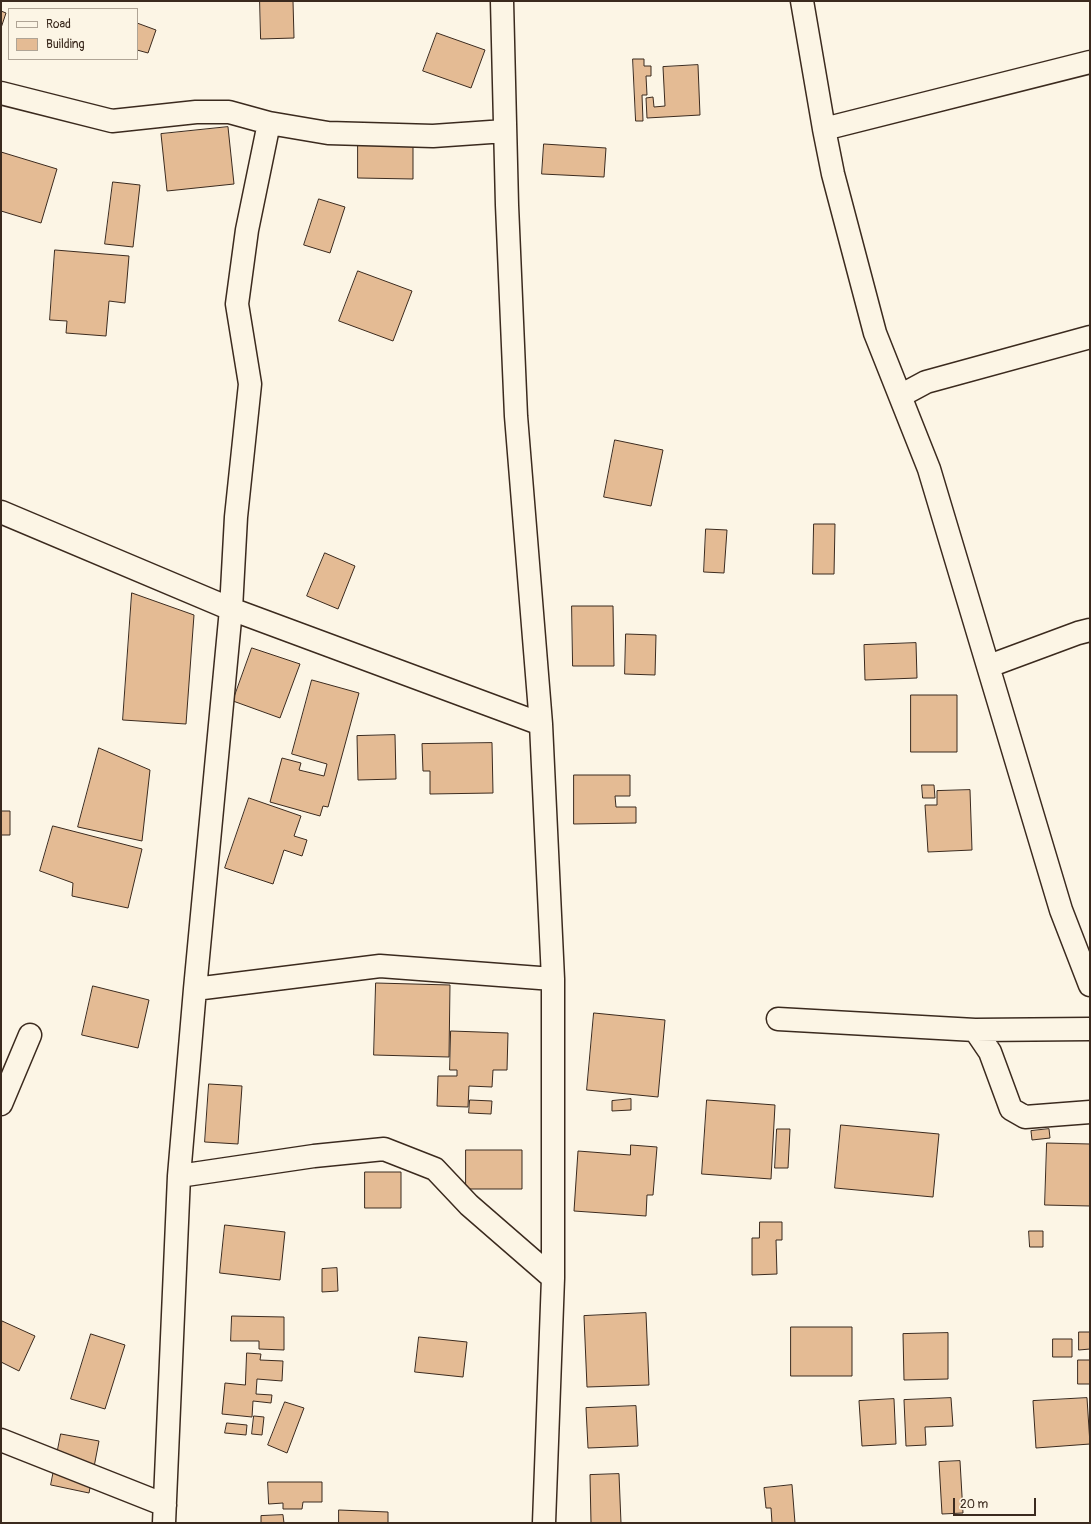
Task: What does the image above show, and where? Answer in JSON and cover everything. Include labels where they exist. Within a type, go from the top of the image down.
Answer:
[{"type":"street","points":[[502,1],[505,131],[516,416],[542,724],[553,979],[553,1278],[544,1523]]},
{"type":"street","points":[[802,1],[824,129],[835,182],[875,333],[930,469],[1061,910],[1090,985]]},
{"type":"street","points":[[824,129],[1090,62]]},
{"type":"street","points":[[1,93],[112,121],[196,112],[229,112],[269,123],[328,133],[434,136],[505,131]]},
{"type":"street","points":[[1,1440],[164,1514],[179,1176],[231,609],[236,517],[250,384],[237,304],[247,230],[269,123]]},
{"type":"street","points":[[900,396],[926,382],[1090,337]]},
{"type":"street","points":[[1,512],[231,609],[542,724]]},
{"type":"street","points":[[988,666],[1090,630]]},
{"type":"street","points":[[195,989],[380,966],[553,979]]},
{"type":"street","points":[[778,1020],[975,1030],[1090,1029]]},
{"type":"street","points":[[975,1030],[990,1052],[1011,1109],[1024,1116],[1090,1112]]},
{"type":"street","points":[[1,1104],[30,1035]]},
{"type":"street","points":[[179,1176],[314,1156],[384,1149],[435,1169],[469,1204],[553,1278]]},
{"type":"building","points":[[260,1],[293,1],[294,38],[261,39]]},
{"type":"building","points":[[1,11],[6,13],[1,28]]},
{"type":"building","points":[[138,23],[156,30],[148,53],[138,50]]},
{"type":"building","points":[[437,33],[485,50],[471,88],[423,71]]},
{"type":"building","points":[[633,59],[644,59],[644,66],[651,66],[651,76],[646,76],[647,95],[642,95],[643,121],[636,121]]},
{"type":"building","points":[[698,65],[700,115],[647,118],[646,98],[653,97],[654,107],[665,106],[663,67]]},
{"type":"building","points":[[228,127],[234,184],[167,191],[161,134]]},
{"type":"building","points":[[358,144],[413,144],[413,179],[358,178]]},
{"type":"building","points":[[544,144],[606,148],[604,177],[542,174]]},
{"type":"building","points":[[1,152],[57,169],[41,223],[1,211]]},
{"type":"building","points":[[113,182],[140,185],[133,247],[105,244]]},
{"type":"building","points":[[319,199],[345,207],[330,253],[304,245]]},
{"type":"building","points":[[55,250],[129,256],[125,303],[109,301],[106,336],[66,333],[67,321],[50,320]]},
{"type":"building","points":[[358,271],[412,291],[393,341],[339,321]]},
{"type":"building","points":[[615,440],[663,450],[651,506],[604,497]]},
{"type":"building","points":[[814,524],[835,524],[834,574],[813,574]]},
{"type":"building","points":[[706,529],[727,530],[724,573],[704,572]]},
{"type":"building","points":[[325,553],[355,566],[338,609],[307,596]]},
{"type":"building","points":[[132,593],[194,615],[186,724],[123,720]]},
{"type":"building","points":[[572,606],[613,606],[614,666],[573,666]]},
{"type":"building","points":[[626,634],[656,635],[655,675],[625,674]]},
{"type":"building","points":[[916,643],[917,678],[865,680],[864,645]]},
{"type":"building","points":[[252,648],[300,664],[280,718],[233,701]]},
{"type":"building","points":[[312,680],[359,693],[328,807],[323,806],[320,816],[270,802],[282,758],[301,763],[299,770],[324,776],[327,764],[292,754]]},
{"type":"building","points":[[911,695],[957,695],[957,752],[911,752]]},
{"type":"building","points":[[395,735],[396,779],[358,780],[357,736]]},
{"type":"building","points":[[492,743],[493,793],[430,794],[430,771],[423,771],[422,744]]},
{"type":"building","points":[[99,748],[150,770],[142,841],[78,827]]},
{"type":"building","points":[[574,775],[630,775],[630,796],[615,796],[616,807],[636,807],[636,823],[574,824]]},
{"type":"building","points":[[922,785],[934,785],[935,798],[923,798]]},
{"type":"building","points":[[970,790],[972,850],[928,852],[925,805],[937,805],[937,791]]},
{"type":"building","points":[[249,798],[301,816],[294,836],[307,840],[302,856],[284,850],[273,884],[225,868]]},
{"type":"building","points":[[1,811],[10,811],[10,835],[1,835]]},
{"type":"building","points":[[53,826],[142,849],[128,908],[72,896],[73,883],[40,871]]},
{"type":"building","points":[[376,983],[450,985],[449,1057],[374,1055]]},
{"type":"building","points":[[93,986],[149,1000],[138,1048],[82,1035]]},
{"type":"building","points":[[594,1013],[665,1020],[658,1097],[587,1090]]},
{"type":"building","points":[[451,1031],[508,1033],[507,1070],[493,1070],[492,1087],[469,1086],[468,1107],[437,1106],[438,1076],[457,1076],[457,1070],[450,1070]]},
{"type":"building","points":[[209,1084],[242,1086],[238,1144],[205,1142]]},
{"type":"building","points":[[631,1099],[631,1110],[612,1111],[612,1101]]},
{"type":"building","points":[[470,1100],[492,1101],[491,1114],[469,1113]]},
{"type":"building","points":[[707,1100],[775,1105],[771,1179],[702,1174]]},
{"type":"building","points":[[841,1125],[939,1134],[933,1197],[835,1188]]},
{"type":"building","points":[[777,1129],[790,1129],[788,1168],[775,1168]]},
{"type":"building","points":[[1049,1129],[1050,1138],[1032,1140],[1031,1131]]},
{"type":"building","points":[[1047,1143],[1090,1144],[1090,1206],[1045,1205]]},
{"type":"building","points":[[631,1145],[657,1147],[653,1195],[647,1195],[646,1216],[574,1211],[578,1151],[630,1155]]},
{"type":"building","points":[[466,1150],[522,1150],[522,1189],[466,1189]]},
{"type":"building","points":[[365,1172],[401,1172],[401,1208],[365,1208]]},
{"type":"building","points":[[760,1222],[782,1222],[782,1240],[776,1240],[777,1274],[752,1275],[752,1238],[759,1238]]},
{"type":"building","points":[[225,1225],[285,1232],[280,1280],[220,1273]]},
{"type":"building","points":[[1029,1231],[1043,1231],[1043,1247],[1030,1247]]},
{"type":"building","points":[[337,1268],[338,1291],[322,1292],[322,1269]]},
{"type":"building","points":[[646,1313],[649,1385],[587,1387],[584,1316]]},
{"type":"building","points":[[232,1316],[284,1317],[284,1350],[259,1349],[259,1341],[231,1341]]},
{"type":"building","points":[[2,1321],[35,1336],[19,1371],[1,1362]]},
{"type":"building","points":[[791,1327],[852,1327],[852,1376],[791,1376]]},
{"type":"building","points":[[1079,1332],[1090,1332],[1090,1349],[1079,1350]]},
{"type":"building","points":[[948,1333],[948,1379],[904,1380],[903,1334]]},
{"type":"building","points":[[91,1334],[125,1345],[105,1409],[71,1399]]},
{"type":"building","points":[[419,1337],[467,1342],[463,1377],[415,1372]]},
{"type":"building","points":[[1053,1339],[1072,1339],[1072,1357],[1053,1357]]},
{"type":"building","points":[[247,1353],[261,1354],[260,1360],[283,1361],[282,1381],[257,1379],[256,1394],[272,1395],[271,1403],[253,1401],[252,1417],[222,1414],[225,1383],[245,1385]]},
{"type":"building","points":[[1078,1360],[1090,1360],[1090,1384],[1078,1384]]},
{"type":"building","points":[[951,1398],[953,1426],[925,1427],[926,1445],[906,1446],[904,1400]]},
{"type":"building","points":[[1087,1398],[1090,1444],[1036,1448],[1033,1401]]},
{"type":"building","points":[[894,1399],[896,1444],[862,1446],[859,1401]]},
{"type":"building","points":[[285,1402],[304,1408],[287,1453],[268,1445]]},
{"type":"building","points":[[636,1406],[638,1446],[588,1448],[586,1408]]},
{"type":"building","points":[[254,1416],[264,1417],[262,1435],[252,1434]]},
{"type":"building","points":[[227,1423],[247,1425],[246,1435],[225,1433]]},
{"type":"building","points":[[61,1434],[99,1441],[89,1493],[51,1485]]},
{"type":"building","points":[[960,1461],[963,1513],[942,1514],[939,1462]]},
{"type":"building","points":[[619,1474],[621,1523],[591,1523],[590,1475]]},
{"type":"building","points":[[268,1482],[322,1482],[322,1502],[303,1502],[302,1509],[283,1509],[283,1503],[269,1504]]},
{"type":"building","points":[[792,1485],[795,1523],[772,1523],[771,1508],[766,1508],[764,1488]]},
{"type":"building","points":[[339,1510],[388,1512],[388,1523],[339,1523]]},
{"type":"building","points":[[283,1515],[284,1523],[261,1523],[261,1516]]}]
